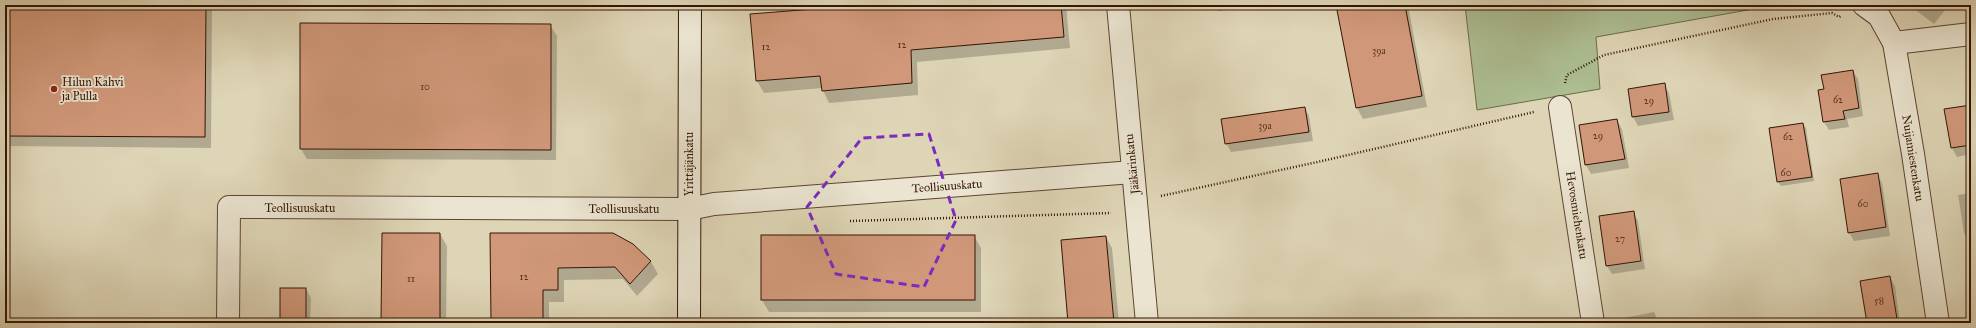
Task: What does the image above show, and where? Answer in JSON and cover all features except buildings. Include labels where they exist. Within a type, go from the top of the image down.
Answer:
[{"type":"street","name":"Yrittäjänkatu","points":[[689,323],[690,5]]},
{"type":"street","name":"Jääkärinkatu","points":[[1118,5],[1132,172],[1147,323]]},
{"type":"street","name":"Nuijamiestenkatu","points":[[1855,9],[1879,16],[1894,43],[1913,154],[1938,323]]},
{"type":"street","points":[[1894,43],[1971,34]]},
{"type":"street","name":"Hevosmiehenkatu","points":[[1560,107],[1593,323]]},
{"type":"street","name":"Teollisuuskatu","points":[[228,323],[229,207],[689,209],[714,204],[1132,172]]},
{"type":"path","points":[[848,221],[1110,214],[1136,206],[1156,197],[1322,162],[1512,116],[1560,107],[1567,75],[1604,55],[1773,19],[1832,13],[1839,17],[1855,9]]},
{"type":"highlighted area","points":[[929,134],[956,220],[924,287],[836,274],[807,207],[862,138]]},
{"type":"green space","points":[[1465,5],[1776,5],[1596,37],[1600,89],[1477,110]]},
{"type":"place","name":"Hilun Kahvi ja Pulla","points":[[54,89]]}]
